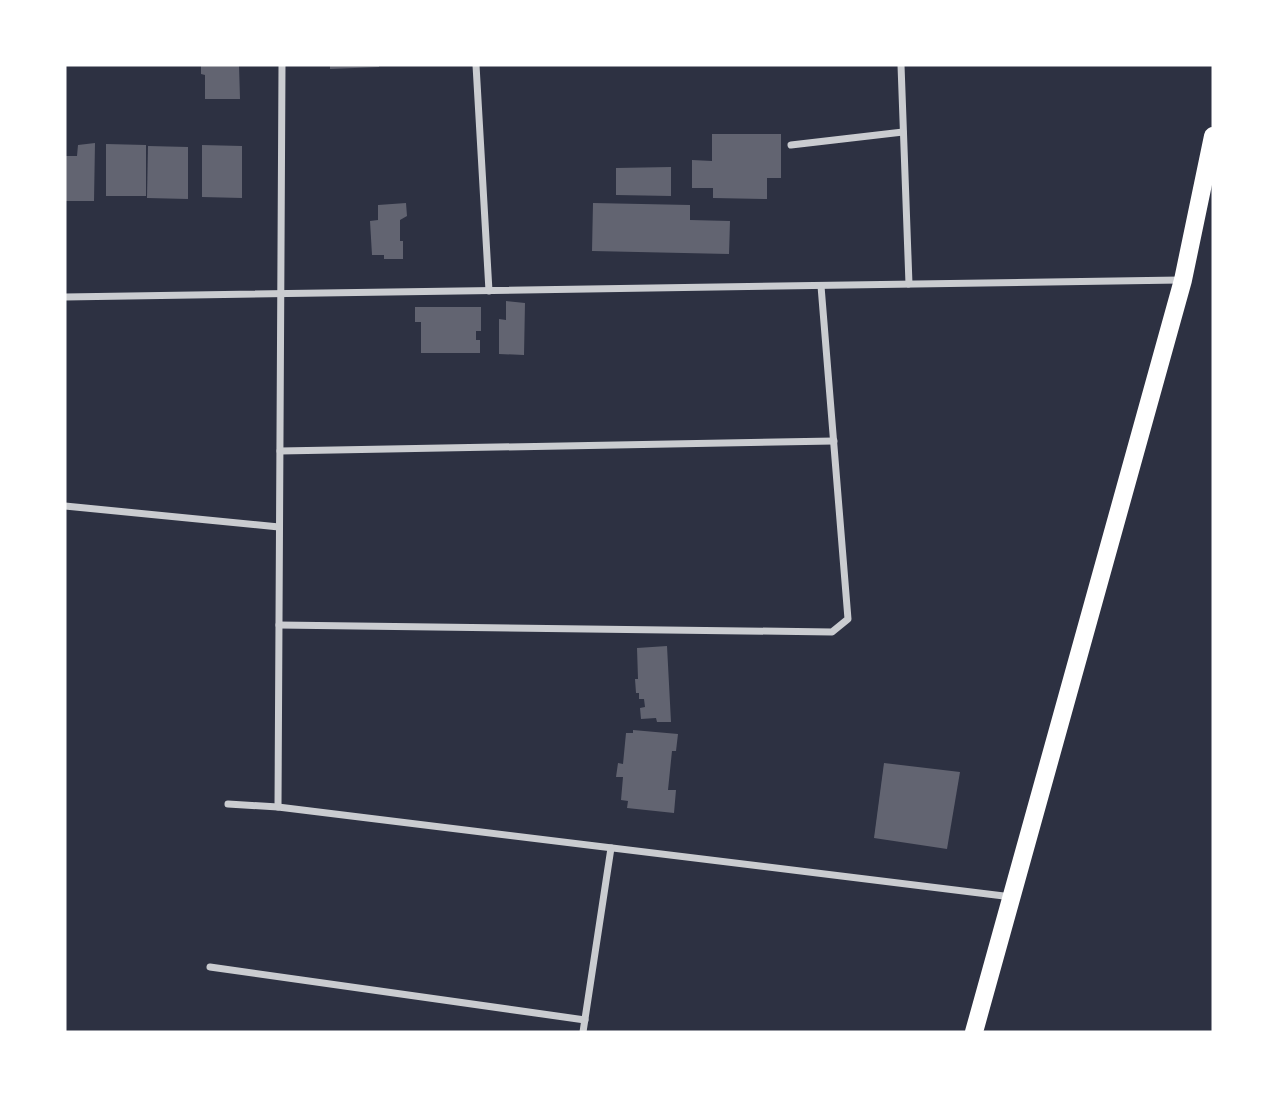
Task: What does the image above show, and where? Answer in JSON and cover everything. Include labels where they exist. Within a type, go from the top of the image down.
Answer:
[{"type":"main road","points":[[974,1032],[1182,280],[1213,136]]},
{"type":"street","points":[[278,807],[282,65]]},
{"type":"street","points":[[476,65],[489,291]]},
{"type":"street","points":[[901,65],[909,284]]},
{"type":"street","points":[[792,145],[903,132]]},
{"type":"street","points":[[65,297],[1182,280]]},
{"type":"street","points":[[279,625],[832,632],[848,619],[821,286]]},
{"type":"street","points":[[280,452],[834,441]]},
{"type":"street","points":[[65,506],[279,527]]},
{"type":"street","points":[[228,804],[278,807],[1012,897]]},
{"type":"street","points":[[583,1032],[611,848]]},
{"type":"street","points":[[209,967],[585,1020]]},
{"type":"building","points":[[201,65],[239,65],[240,99],[205,99],[205,75],[201,74]]},
{"type":"building","points":[[330,65],[379,65],[379,67],[330,69]]},
{"type":"building","points":[[712,134],[781,134],[781,178],[767,178],[767,199],[713,198],[713,188],[692,188],[692,160],[712,161]]},
{"type":"building","points":[[95,143],[94,201],[65,201],[65,156],[77,156],[78,145]]},
{"type":"building","points":[[106,144],[146,145],[146,196],[106,196]]},
{"type":"building","points":[[202,145],[242,146],[242,198],[202,197]]},
{"type":"building","points":[[148,146],[188,147],[188,199],[147,198]]},
{"type":"building","points":[[671,167],[671,196],[616,195],[616,168]]},
{"type":"building","points":[[406,203],[407,216],[400,220],[403,259],[384,259],[384,255],[372,255],[370,221],[378,220],[378,205]]},
{"type":"building","points":[[593,203],[690,205],[690,220],[730,221],[729,254],[592,251]]},
{"type":"building","points":[[506,301],[525,303],[524,355],[499,354],[499,319],[506,320]]},
{"type":"building","points":[[415,307],[481,307],[481,331],[476,331],[476,340],[480,340],[480,353],[421,353],[421,322],[415,322]]},
{"type":"building","points":[[667,646],[671,722],[657,722],[656,718],[641,719],[640,708],[645,707],[644,699],[639,699],[639,693],[636,693],[637,648]]},
{"type":"building","points":[[633,730],[678,734],[676,751],[672,751],[668,790],[676,790],[674,813],[627,808],[628,801],[621,800],[623,777],[616,777],[618,763],[623,764],[626,733],[633,733]]},
{"type":"building","points":[[884,763],[960,772],[947,849],[874,838]]}]
